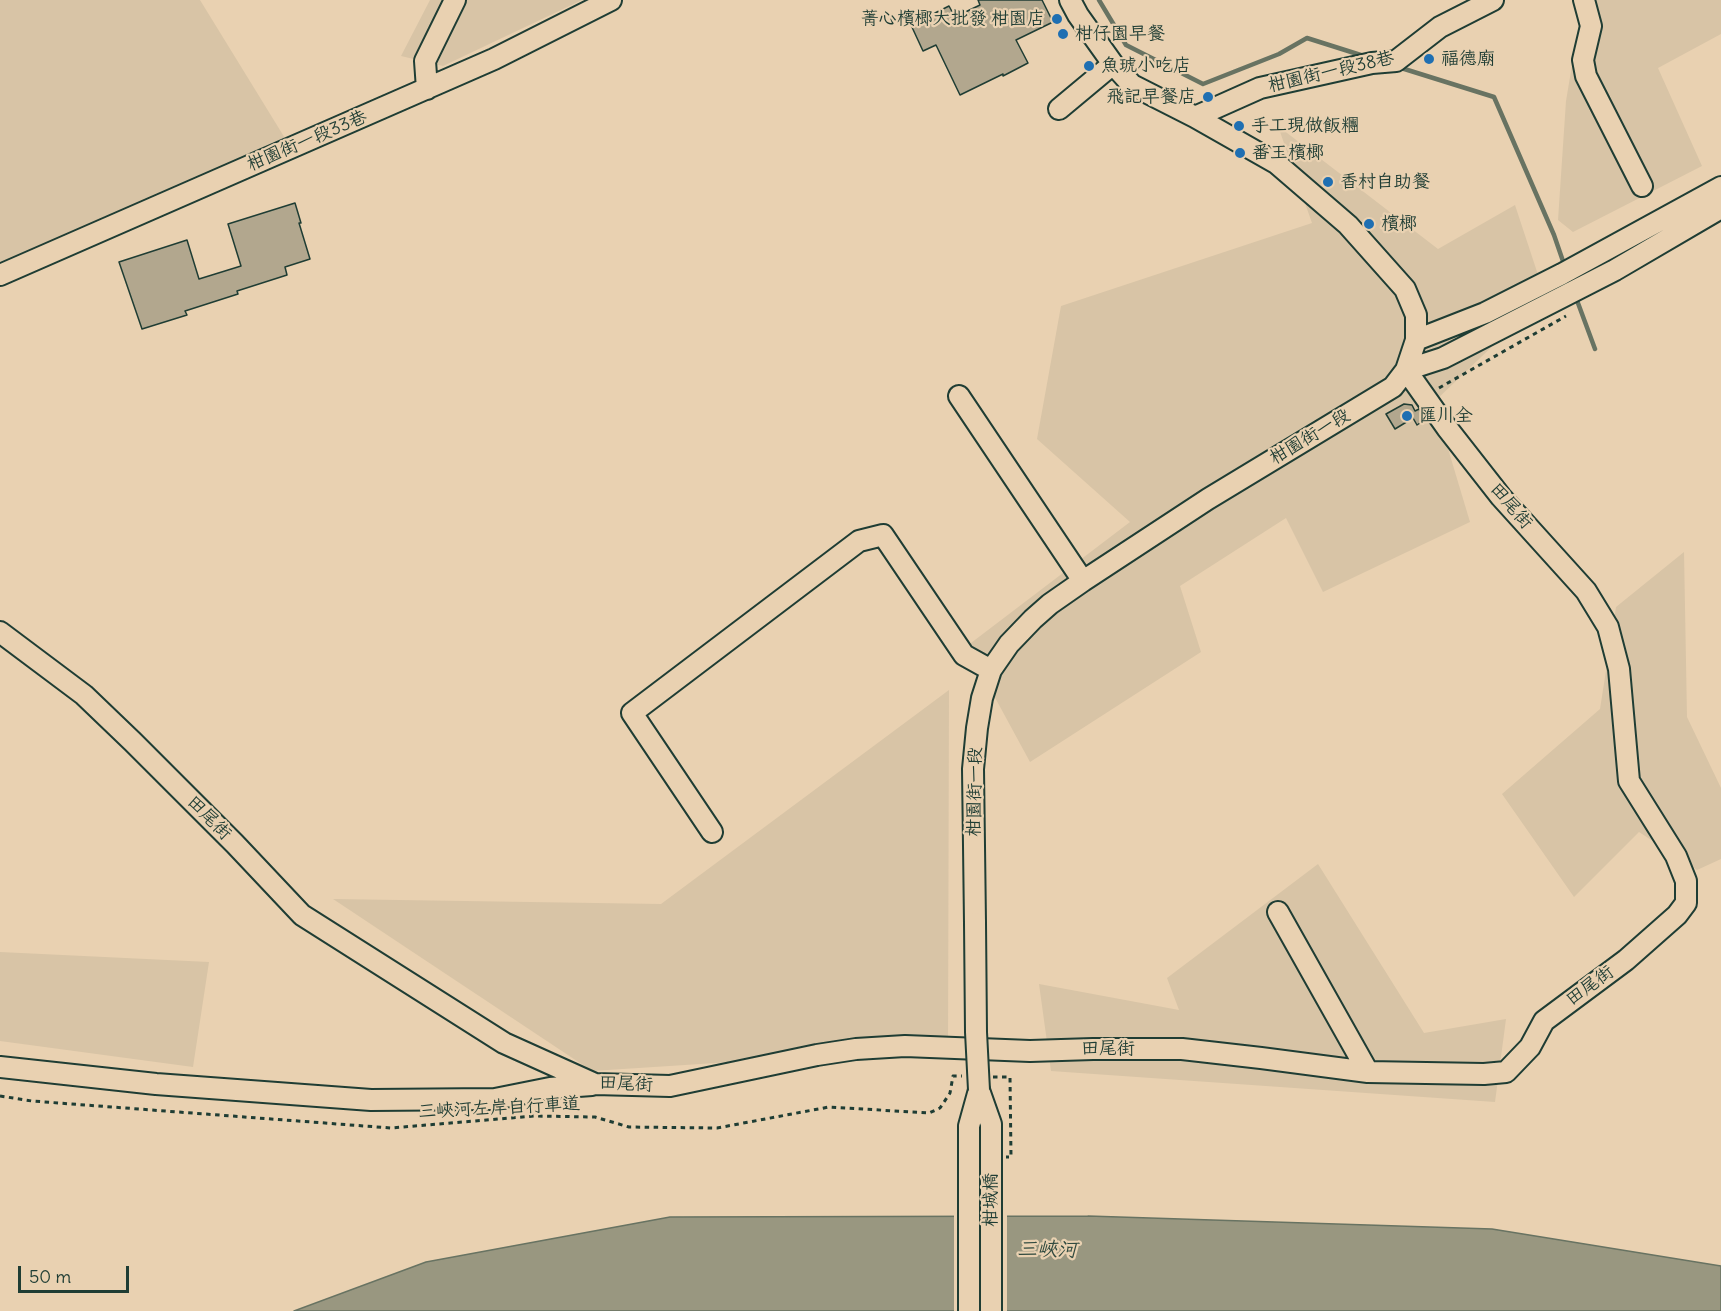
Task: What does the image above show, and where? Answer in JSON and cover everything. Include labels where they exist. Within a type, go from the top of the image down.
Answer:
[{"type":"street","points":[[427,89],[425,60],[455,0]]},
{"type":"street","name":"柑園街一段33巷","points":[[0,275],[494,59],[611,0]]},
{"type":"street","name":"柑園街一段","points":[[975,923],[974,769],[977,728],[982,698],[991,670],[1009,644],[1033,618],[1083,581],[1208,499],[1394,387],[1406,370],[1416,340],[1416,315],[1405,289],[1348,225],[1276,163],[1195,117],[1132,85],[1113,64],[1070,0]]},
{"type":"street","name":"柑園街一段38巷","points":[[1195,117],[1260,88],[1372,63],[1396,61],[1440,27],[1493,0]]},
{"type":"street","points":[[1584,0],[1591,26],[1583,60],[1586,76],[1642,186]]},
{"type":"street","points":[[1059,109],[1113,64]]},
{"type":"street","points":[[1416,340],[1485,313],[1562,274],[1721,186]]},
{"type":"street","points":[[1406,370],[1443,358],[1605,275],[1721,208]]},
{"type":"street","name":"田尾街","points":[[0,632],[84,695],[235,844],[302,915],[504,1043],[595,1084],[670,1086],[817,1055],[856,1049],[905,1046],[1030,1051],[1182,1049],[1368,1072],[1484,1074],[1506,1072],[1530,1047],[1544,1021],[1626,960],[1677,915],[1686,903],[1686,881],[1676,856],[1629,781],[1619,669],[1608,627],[1586,591],[1501,497],[1447,428],[1406,370]]},
{"type":"street","points":[[959,396],[1083,581]]},
{"type":"street","points":[[712,832],[632,713],[859,541],[883,535],[964,656],[991,670]]},
{"type":"street","points":[[1278,912],[1368,1072]]},
{"type":"street","name":"柑城橋","points":[[975,923],[976,1032],[991,1124],[991,1311]]},
{"type":"street","points":[[0,1067],[156,1084],[371,1100],[495,1099],[550,1088],[595,1084]]},
{"type":"street","name":"柑城橋","points":[[969,1311],[969,1126],[983,1084]]},
{"type":"path","name":"三峽河左岸自行車道","points":[[0,1096],[32,1101],[391,1128],[534,1116],[595,1117],[629,1127],[717,1128],[829,1107],[929,1113],[940,1108],[950,1093],[953,1076],[964,1076]]},
{"type":"path","points":[[983,1084],[1010,1077],[1011,1157],[1003,1157]]},
{"type":"shaded area","points":[[0,0],[200,0],[291,148],[0,270]]},
{"type":"shaded area","points":[[430,0],[582,0],[443,66],[401,56]]},
{"type":"shaded area","points":[[1597,0],[1721,0],[1721,34],[1658,68],[1702,166],[1573,232],[1558,220],[1566,101],[1579,23]]},
{"type":"shaded area","points":[[1278,126],[1438,249],[1515,205],[1545,296],[1434,402],[1470,522],[1323,592],[1286,518],[1180,586],[1201,652],[1030,762],[967,646],[1130,522],[1037,439],[1061,306],[1312,223]]},
{"type":"shaded area","points":[[1684,552],[1687,717],[1721,788],[1721,859],[1697,870],[1639,832],[1574,897],[1502,794],[1600,709],[1616,607]]},
{"type":"shaded area","points":[[949,690],[948,1048],[592,1071],[333,899],[661,904]]},
{"type":"shaded area","points":[[1318,864],[1424,1033],[1506,1019],[1495,1102],[1051,1071],[1039,984],[1179,1010],[1167,978]]},
{"type":"shaded area","points":[[0,952],[209,962],[193,1067],[0,1041]]},
{"type":"water","name":"三峽河","points":[[1088,1216],[1492,1229],[1721,1266],[1721,1311],[294,1311],[426,1262],[670,1217]]},
{"type":"pier","points":[[954,1213],[1007,1213],[1007,1311],[954,1311]]},
{"type":"building","points":[[978,0],[1042,0],[1053,22],[1016,40],[1028,63],[960,95],[936,45],[923,51],[911,25],[949,6],[955,17],[980,5]]},
{"type":"building","points":[[295,203],[310,259],[285,267],[287,275],[185,311],[187,315],[142,329],[119,262],[187,240],[199,279],[241,266],[228,224]]},
{"type":"building","name":"匯川全","points":[[1404,404],[1412,405],[1415,411],[1419,409],[1426,419],[1417,425],[1413,418],[1395,429],[1386,414]]},
{"type":"waterway","points":[[1099,0],[1126,45],[1203,84],[1279,54],[1307,38],[1367,57]]},
{"type":"waterway","points":[[1398,67],[1494,97],[1554,235],[1565,267]]},
{"type":"waterway","points":[[1575,295],[1595,349]]},
{"type":"place","name":"菁心檳榔大批發 柑園店","points":[[1057,19]]},
{"type":"place","name":"柑仔園早餐","points":[[1063,34]]},
{"type":"place","name":"福德廟","points":[[1429,59]]},
{"type":"place","name":"魚琥小吃店","points":[[1089,66]]},
{"type":"place","name":"飛記早餐店","points":[[1208,97]]},
{"type":"place","name":"手工現做飯糰","points":[[1239,126]]},
{"type":"place","name":"番王檳榔","points":[[1240,153]]},
{"type":"place","name":"香村自助餐","points":[[1328,182]]},
{"type":"place","name":"檳榔","points":[[1369,224]]},
{"type":"place","name":"匯川全","points":[[1407,416]]}]
